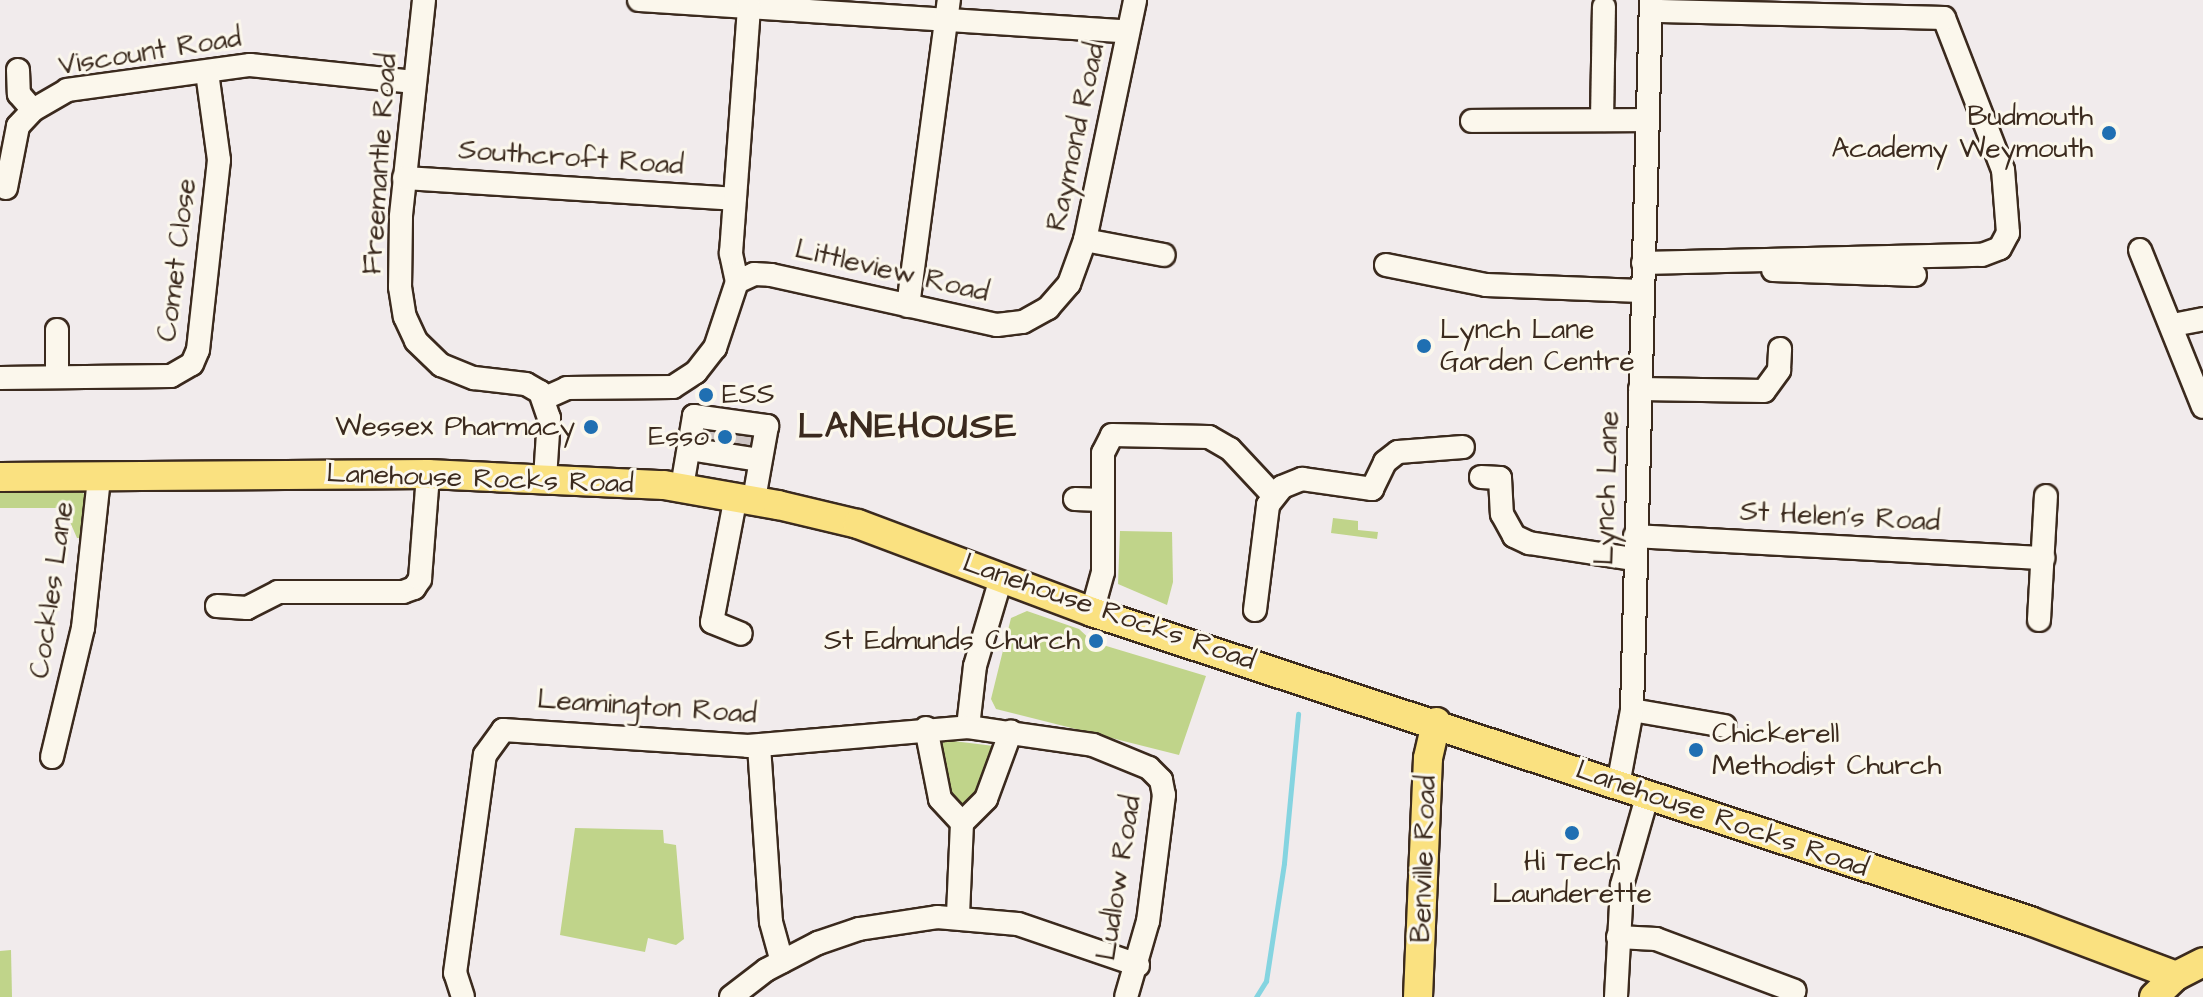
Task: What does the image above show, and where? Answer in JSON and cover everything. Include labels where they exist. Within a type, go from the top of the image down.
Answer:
[{"type":"main road","name":"Lanehouse Rocks Road","points":[[0,477],[428,474],[682,487],[745,498],[858,524],[1092,612],[1436,722],[2030,921],[2176,976]]},
{"type":"main road","name":"Benville Road","points":[[1418,997],[1428,758],[1436,722]]},
{"type":"main road","points":[[2154,997],[2176,976],[2203,962]]},
{"type":"street","name":"Freemantle Road","points":[[424,0],[404,178],[400,287],[416,341],[451,370],[526,384],[545,398]]},
{"type":"street","points":[[639,0],[749,7],[947,10],[1128,32]]},
{"type":"street","name":"Raymond Road","points":[[1069,284],[1085,240],[1135,0]]},
{"type":"street","points":[[1643,263],[1995,252],[2008,233],[2003,170],[1944,18],[1651,6]]},
{"type":"street","name":"Lynch Lane","points":[[1618,785],[1632,710],[1651,6]]},
{"type":"street","points":[[545,479],[549,418],[545,398],[567,388],[665,389],[688,378],[715,348],[737,282],[731,262],[749,7]]},
{"type":"street","points":[[1602,120],[1604,7]]},
{"type":"street","points":[[908,306],[947,10]]},
{"type":"street","name":"Viscount Road","points":[[6,188],[14,133],[33,110],[67,90],[261,66],[414,82]]},
{"type":"street","points":[[18,70],[19,94],[33,110]]},
{"type":"street","name":"Comet Close","points":[[0,378],[171,376],[195,360],[219,160],[207,72]]},
{"type":"street","points":[[1472,121],[1648,120]]},
{"type":"street","name":"Southcroft Road","points":[[404,178],[734,199]]},
{"type":"street","points":[[1085,240],[1164,255]]},
{"type":"street","points":[[2140,250],[2173,325],[2203,407]]},
{"type":"street","points":[[1733,258],[1783,271],[1915,275]]},
{"type":"street","points":[[1386,265],[1454,275],[1476,284],[1641,291]]},
{"type":"street","name":"Littleview Road","points":[[737,282],[754,274],[771,275],[986,324],[1015,324],[1048,308],[1069,284]]},
{"type":"street","points":[[2173,325],[2203,319]]},
{"type":"street","points":[[57,330],[57,377]]},
{"type":"street","points":[[1640,389],[1764,391],[1779,370],[1780,349]]},
{"type":"street","points":[[682,487],[724,438],[767,426],[760,460],[745,498],[712,622],[741,634]]},
{"type":"street","points":[[1092,612],[1103,572],[1104,448],[1121,432],[1209,437],[1230,449],[1273,495]]},
{"type":"street","points":[[724,438],[760,460]]},
{"type":"street","points":[[1273,495],[1302,479],[1372,489],[1385,462],[1398,452],[1463,447]]},
{"type":"street","points":[[217,606],[247,608],[278,592],[403,592],[414,588],[420,579],[428,474]]},
{"type":"street","points":[[1481,477],[1500,478],[1502,514],[1514,536],[1529,543],[1634,559]]},
{"type":"street","name":"Cockles Lane","points":[[52,757],[83,628],[99,478]]},
{"type":"street","points":[[1255,610],[1273,495]]},
{"type":"street","points":[[2039,620],[2046,496]]},
{"type":"street","points":[[1075,499],[1102,500]]},
{"type":"street","name":"St Helen's Road","points":[[1635,536],[2043,558]]},
{"type":"street","points":[[968,727],[975,666],[1001,578]]},
{"type":"street","points":[[1632,710],[1725,726]]},
{"type":"street","name":"Leamington Road","points":[[463,997],[455,973],[480,786],[485,755],[499,733],[519,727],[759,746],[926,728],[968,727]]},
{"type":"street","name":"Ludlow Road","points":[[968,727],[1093,745],[1149,768],[1161,780],[1163,803],[1138,965],[1126,997]]},
{"type":"street","points":[[926,728],[940,799],[962,823]]},
{"type":"street","points":[[958,916],[962,823],[986,799],[1011,731]]},
{"type":"street","points":[[759,746],[771,922],[782,962]]},
{"type":"street","points":[[1616,997],[1622,885],[1648,794]]},
{"type":"street","points":[[731,997],[782,962],[859,929],[958,916],[1027,926],[1138,965]]},
{"type":"street","points":[[1618,937],[1656,939],[1795,991]]},
{"type":"green space","points":[[0,486],[80,490],[91,501],[85,538],[77,538],[64,508],[0,508]]},
{"type":"green space","points":[[1333,518],[1358,521],[1358,530],[1378,532],[1377,539],[1331,533]]},
{"type":"green space","points":[[1120,531],[1172,532],[1173,582],[1167,605],[1118,584]]},
{"type":"green space","points":[[1027,611],[1079,629],[1093,642],[1206,676],[1179,755],[996,709],[991,699],[1011,618]]},
{"type":"green space","points":[[945,740],[994,746],[984,790],[963,811],[949,805],[940,745]]},
{"type":"green space","points":[[575,828],[663,830],[664,843],[676,845],[684,939],[676,945],[648,938],[645,952],[560,935]]},
{"type":"green space","points":[[11,950],[12,997],[0,997],[0,951]]},
{"type":"waterway","points":[[1256,997],[1266,981],[1284,863],[1298,714]]},
{"type":"tunnel","points":[[705,443],[719,426]]},
{"type":"tunnel","points":[[735,448],[748,431]]},
{"type":"place","name":"Budmouth Academy Weymouth","points":[[2109,133]]},
{"type":"place","name":"Lynch Lane Garden Centre","points":[[1424,346]]},
{"type":"place","name":"ESS","points":[[706,395]]},
{"type":"place","name":"Wessex Pharmacy","points":[[591,427]]},
{"type":"place","name":"Esso","points":[[725,437]]},
{"type":"place","name":"St Edmunds Church","points":[[1096,641]]},
{"type":"place","name":"Chickerell Methodist Church","points":[[1696,750]]},
{"type":"place","name":"Hi Tech Launderette","points":[[1572,833]]},
{"type":"district","name":"LANEHOUSE","points":[[908,427]]}]
